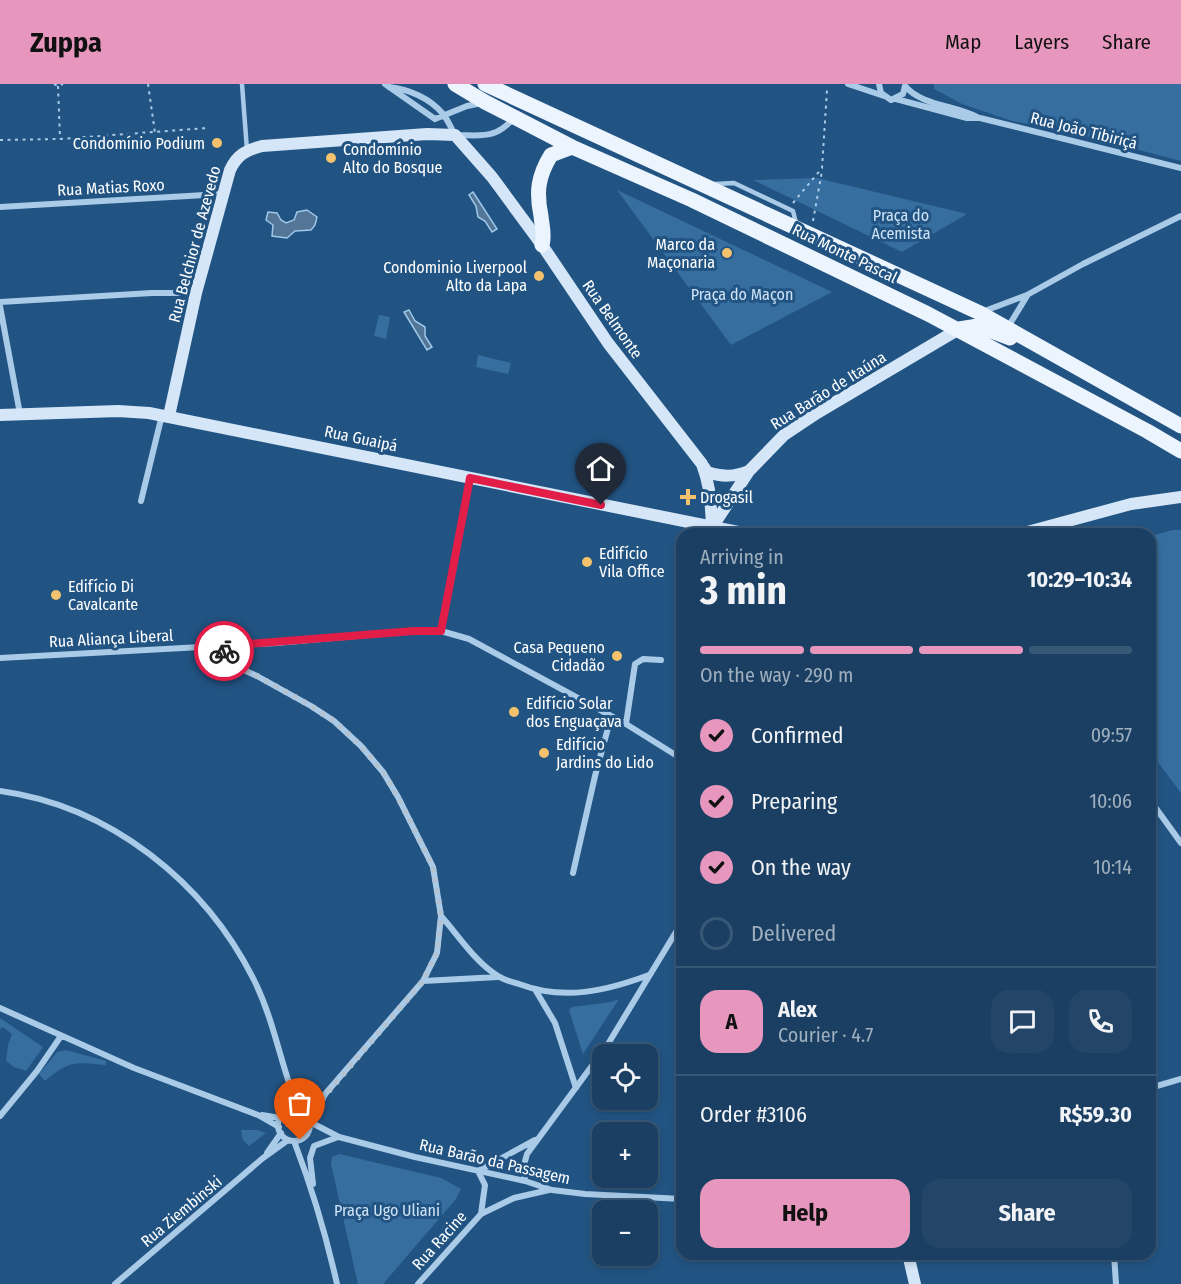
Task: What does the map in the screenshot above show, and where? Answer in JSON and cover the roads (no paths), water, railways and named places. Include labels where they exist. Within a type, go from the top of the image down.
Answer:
[{"type":"main road","points":[[455,84],[487,91]]},
{"type":"main road","name":"Rua Monte Pascal","points":[[487,91],[514,117],[572,147],[692,200],[959,329],[1181,451]]},
{"type":"main road","name":"Rua Monte Pascal","points":[[487,91],[704,184],[980,313],[1181,426]]},
{"type":"main road","points":[[247,150],[262,146],[427,134],[455,135]]},
{"type":"main road","name":"Rua Belmonte","points":[[455,135],[492,177],[608,342],[702,464],[709,482],[712,500],[712,528]]},
{"type":"main road","points":[[542,245],[544,237],[538,205],[539,179],[551,155],[572,147]]},
{"type":"main road","name":"Rua Belchior de Azevedo","points":[[165,416],[223,194],[235,159],[247,150]]},
{"type":"main road","points":[[959,329],[971,326],[985,328],[1063,359]]},
{"type":"main road","name":"Rua Barão de Itaúna","points":[[713,528],[749,471],[783,435],[959,329]]},
{"type":"main road","name":"Rua Guaipá","points":[[0,415],[118,411],[165,416],[703,528]]},
{"type":"main road","points":[[702,464],[707,472],[717,476],[749,471]]},
{"type":"main road","points":[[1042,528],[1131,504],[1181,497]]},
{"type":"main road","points":[[909,1260],[915,1284]]},
{"type":"street","name":"Rua João Tibiriçá","points":[[848,84],[887,99],[896,99],[967,118],[980,118]]},
{"type":"street","points":[[879,84],[879,89],[884,96]]},
{"type":"street","points":[[896,99],[903,94],[905,85]]},
{"type":"street","name":"Rua João Tibiriçá","points":[[905,85],[920,97],[980,118],[1181,168]]},
{"type":"street","points":[[387,86],[406,89],[436,106],[445,115],[455,135],[496,134],[514,117]]},
{"type":"street","points":[[387,86],[435,119]]},
{"type":"street","points":[[427,134],[431,131],[435,119],[467,106],[487,91]]},
{"type":"street","name":"Rua Matias Roxo","points":[[0,207],[223,194]]},
{"type":"street","points":[[980,313],[1027,296],[1083,264],[1181,216]]},
{"type":"street","points":[[20,414],[0,304],[152,293],[196,293]]},
{"type":"street","points":[[1008,327],[1027,296]]},
{"type":"street","points":[[141,501],[165,416]]},
{"type":"street","points":[[441,631],[470,478]]},
{"type":"street","name":"Rua Aliança Liberal","points":[[0,658],[441,631],[469,639],[626,724],[676,755]]},
{"type":"street","points":[[0,791],[34,798],[74,811],[105,825],[144,849],[196,897],[228,935],[254,981],[271,1019],[288,1085],[300,1110],[309,1121],[327,1093],[423,981],[437,953],[441,916],[433,867],[415,828],[383,772],[361,746],[334,721],[311,706],[233,665],[221,646]]},
{"type":"street","points":[[626,724],[635,664],[643,659],[661,660]]},
{"type":"street","points":[[573,873],[611,717]]},
{"type":"street","points":[[1156,808],[1181,843]]},
{"type":"street","points":[[441,916],[473,953],[499,977]]},
{"type":"street","points":[[525,1181],[525,1160],[538,1138],[608,1044],[676,932]]},
{"type":"street","points":[[423,981],[499,977],[536,990],[561,994],[601,991],[650,975]]},
{"type":"street","points":[[536,990],[555,1023],[576,1088]]},
{"type":"street","points":[[0,1008],[135,1068],[258,1115],[280,1118]]},
{"type":"street","points":[[0,1116],[31,1079],[61,1036]]},
{"type":"street","points":[[1156,1086],[1181,1079]]},
{"type":"street","points":[[280,1130],[280,1118],[286,1111],[288,1085]]},
{"type":"street","points":[[286,1111],[300,1110],[327,1093]]},
{"type":"street","points":[[258,1115],[291,1140],[313,1192],[337,1284]]},
{"type":"street","name":"Rua Barão da Passagem","points":[[309,1121],[339,1137],[415,1157],[525,1181],[552,1190],[596,1195],[676,1199]]},
{"type":"street","name":"Rua Ziembinski","points":[[115,1284],[263,1158],[291,1140],[304,1137],[308,1132],[309,1121]]},
{"type":"street","name":"Rua Ziembinski","points":[[263,1158],[280,1130]]},
{"type":"street","points":[[313,1192],[312,1151],[314,1146],[339,1137]]},
{"type":"street","points":[[478,1171],[538,1138]]},
{"type":"street","name":"Rua Racine","points":[[478,1171],[485,1185],[481,1214]]},
{"type":"street","name":"Rua Racine","points":[[418,1284],[481,1214],[514,1198],[552,1190]]},
{"type":"street","points":[[1114,1260],[1116,1284]]},
{"type":"lane","points":[[242,84],[247,150]]},
{"type":"place","name":"Condomínio Podium","points":[[217,143]]},
{"type":"place","name":"Condomínio Alto do Bosque","points":[[331,158]]},
{"type":"place","name":"Marco da Maçonaria","points":[[727,253]]},
{"type":"place","name":"Condominio Liverpool Alto da Lapa","points":[[539,276]]},
{"type":"place","name":"Drogasil","points":[[688,497]]},
{"type":"place","name":"Edifício Vila Office","points":[[587,562]]},
{"type":"place","name":"Edifício Di Cavalcante","points":[[56,595]]},
{"type":"place","name":"Casa Pequeno Cidadão","points":[[617,656]]},
{"type":"place","name":"Edifício Solar dos Enguaçava","points":[[514,712]]},
{"type":"place","name":"Edifício Jardins do Lido","points":[[544,753]]},
{"type":"park label","name":"Praça do Acemista","points":[[901,224]]},
{"type":"park label","name":"Praça do Maçon","points":[[742,294]]},
{"type":"park label","name":"Praça Ugo Uliani","points":[[387,1210]]}]
